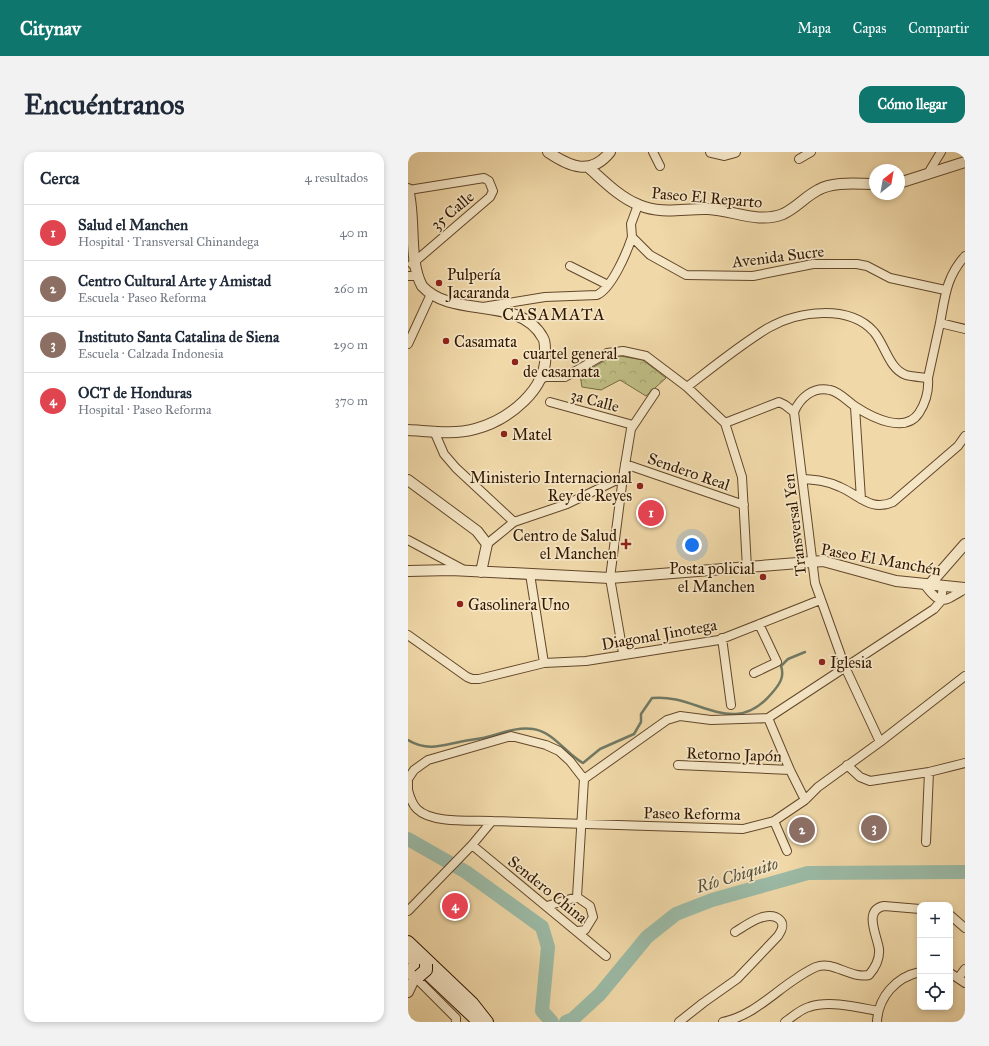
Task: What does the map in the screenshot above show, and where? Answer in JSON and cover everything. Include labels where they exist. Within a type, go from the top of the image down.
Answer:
[{"type":"main road","points":[[408,942],[426,961],[472,1003],[487,1022]]},
{"type":"main road","points":[[408,955],[479,1022]]},
{"type":"main road","points":[[414,975],[426,970],[426,961]]},
{"type":"street","points":[[548,152],[572,165],[588,168],[602,161],[610,152]]},
{"type":"street","points":[[653,152],[660,166]]},
{"type":"street","points":[[711,152],[724,156],[735,152]]},
{"type":"street","points":[[799,159],[811,152]]},
{"type":"street","points":[[927,175],[941,152]]},
{"type":"street","points":[[905,181],[965,162]]},
{"type":"street","name":"Paseo El Reparto","points":[[588,168],[638,205],[651,210],[676,211],[710,209],[758,218],[772,217],[783,214],[818,190],[830,186],[869,184]]},
{"type":"street","name":"35 Calle","points":[[408,190],[484,178],[489,181],[493,191],[490,197],[412,264]]},
{"type":"street","points":[[408,190],[411,205],[410,240],[412,276],[431,294],[447,302],[482,307],[518,316],[535,326],[544,340],[547,359],[540,379],[528,397],[506,416],[474,430],[459,432],[408,430]]},
{"type":"street","points":[[482,307],[545,297],[597,295],[602,293],[627,252],[632,237],[631,224],[638,205]]},
{"type":"street","name":"Avenida Sucre","points":[[632,237],[650,255],[686,275],[753,276],[813,264],[857,264],[867,266],[890,278],[945,290]]},
{"type":"street","points":[[725,422],[779,402],[794,412],[799,401],[808,394],[818,390],[831,390],[855,407],[896,424],[907,423],[915,418],[925,404],[928,378],[945,290],[955,266],[965,256]]},
{"type":"street","points":[[570,266],[608,285]]},
{"type":"street","points":[[408,344],[431,294]]},
{"type":"street","points":[[687,387],[769,328],[799,317],[819,314],[843,314],[862,322],[878,338],[896,368],[906,375],[928,378]]},
{"type":"street","points":[[940,322],[965,329]]},
{"type":"street","points":[[540,379],[565,377],[607,353],[623,351],[646,356],[687,387],[725,422],[742,477],[747,568]]},
{"type":"street","points":[[623,653],[610,578],[623,477],[633,425],[655,393]]},
{"type":"street","name":"3a Calle","points":[[550,402],[633,425]]},
{"type":"street","points":[[855,407],[861,499]]},
{"type":"street","name":"Transversal Yen","points":[[794,412],[804,478],[812,561],[820,600],[845,667],[880,742]]},
{"type":"street","points":[[434,431],[444,454],[456,468],[514,522]]},
{"type":"street","points":[[804,478],[822,480],[839,486],[873,505],[883,507],[893,502],[958,446],[965,436]]},
{"type":"street","name":"Sendero Real","points":[[625,464],[744,505]]},
{"type":"street","points":[[482,572],[487,544],[514,522],[567,504],[623,477]]},
{"type":"street","points":[[408,480],[477,531],[487,544]]},
{"type":"street","points":[[408,540],[466,571]]},
{"type":"street","points":[[965,544],[927,584],[935,598],[941,601],[946,600],[965,589]]},
{"type":"street","name":"Paseo El Manchén","points":[[408,571],[466,571],[610,578],[823,561],[896,580],[965,589]]},
{"type":"street","points":[[530,574],[544,663]]},
{"type":"street","points":[[584,779],[667,720],[680,716],[711,720],[768,718],[934,609],[941,601],[943,586]]},
{"type":"street","name":"Diagonal Jinotega","points":[[408,635],[472,680],[544,663],[586,661],[623,653],[722,638],[820,600]]},
{"type":"street","points":[[754,673],[777,662],[759,624]]},
{"type":"street","points":[[722,638],[731,705]]},
{"type":"street","name":"Paseo Reforma","points":[[408,790],[411,801],[418,811],[438,819],[743,829],[774,821],[805,800],[818,787],[880,742],[965,676]]},
{"type":"street","points":[[768,718],[790,770],[805,800]]},
{"type":"street","points":[[408,790],[408,779],[414,770],[428,760],[511,736],[546,745],[559,751],[570,761],[584,779],[577,897]]},
{"type":"street","points":[[847,765],[860,777],[870,781],[929,772],[965,763]]},
{"type":"street","name":"Retorno Japón","points":[[678,766],[790,770]]},
{"type":"street","points":[[926,842],[929,772]]},
{"type":"street","points":[[408,911],[470,848],[492,821]]},
{"type":"street","points":[[774,821],[787,851]]},
{"type":"street","name":"Sendero China","points":[[470,848],[547,906],[606,956]]},
{"type":"street","points":[[547,906],[577,897]]},
{"type":"street","points":[[577,897],[590,906],[594,917],[584,930],[578,931]]},
{"type":"street","points":[[723,1022],[740,1017],[764,1003],[815,968],[827,965],[860,977],[869,975],[874,970],[879,956],[872,920],[875,910],[884,906],[917,909]]},
{"type":"street","points":[[679,1022],[703,1003],[738,979],[778,936],[783,928],[781,922],[776,917],[767,916],[735,932]]},
{"type":"street","points":[[953,918],[965,928]]},
{"type":"street","points":[[952,974],[962,980],[965,969]]},
{"type":"street","points":[[877,1022],[878,1010],[886,994],[908,975],[917,973]]},
{"type":"street","points":[[408,992],[414,975],[456,1020]]},
{"type":"street","points":[[785,1022],[808,1007],[818,1005],[837,1005],[878,1010]]},
{"type":"green space","points":[[614,355],[643,360],[666,378],[646,396],[620,380],[601,390],[582,387],[580,375]]},
{"type":"waterway","points":[[408,740],[422,746],[442,746],[467,740],[484,738],[517,729],[533,729],[553,738],[583,763],[600,749],[634,734],[641,722],[641,714],[652,698],[668,698],[729,714],[743,713],[757,707],[779,684],[782,677],[781,666],[788,659],[805,652]]},
{"type":"waterway","name":"Río Chiquito","points":[[408,839],[466,872],[542,927],[548,947],[542,1011],[552,1022]]},
{"type":"waterway","name":"Río Chiquito","points":[[566,1022],[573,1019],[600,994],[647,937],[676,914],[712,900],[808,873],[965,872]]},
{"type":"place","name":"Pulpería Jacaranda","points":[[439,283]]},
{"type":"place","name":"Casamata","points":[[446,341]]},
{"type":"place","name":"cuartel general de casamata","points":[[515,362]]},
{"type":"place","name":"Matel","points":[[504,434]]},
{"type":"place","name":"Ministerio Internacional Rey de Reyes","points":[[640,486]]},
{"type":"place","name":"Salud el Manchen","points":[[651,513]]},
{"type":"place","name":"Centro de Salud el Manchen","points":[[626,544]]},
{"type":"place","name":"Posta policial el Manchen","points":[[763,577]]},
{"type":"place","name":"Gasolinera Uno","points":[[460,604]]},
{"type":"place","name":"Iglesia","points":[[822,662]]},
{"type":"place","name":"Instituto Santa Catalina de Siena","points":[[874,828]]},
{"type":"place","name":"Centro Cultural Arte y Amistad","points":[[802,830]]},
{"type":"place","name":"OCT de Honduras","points":[[455,906]]},
{"type":"district","name":"CASAMATA","points":[[554,314]]}]
